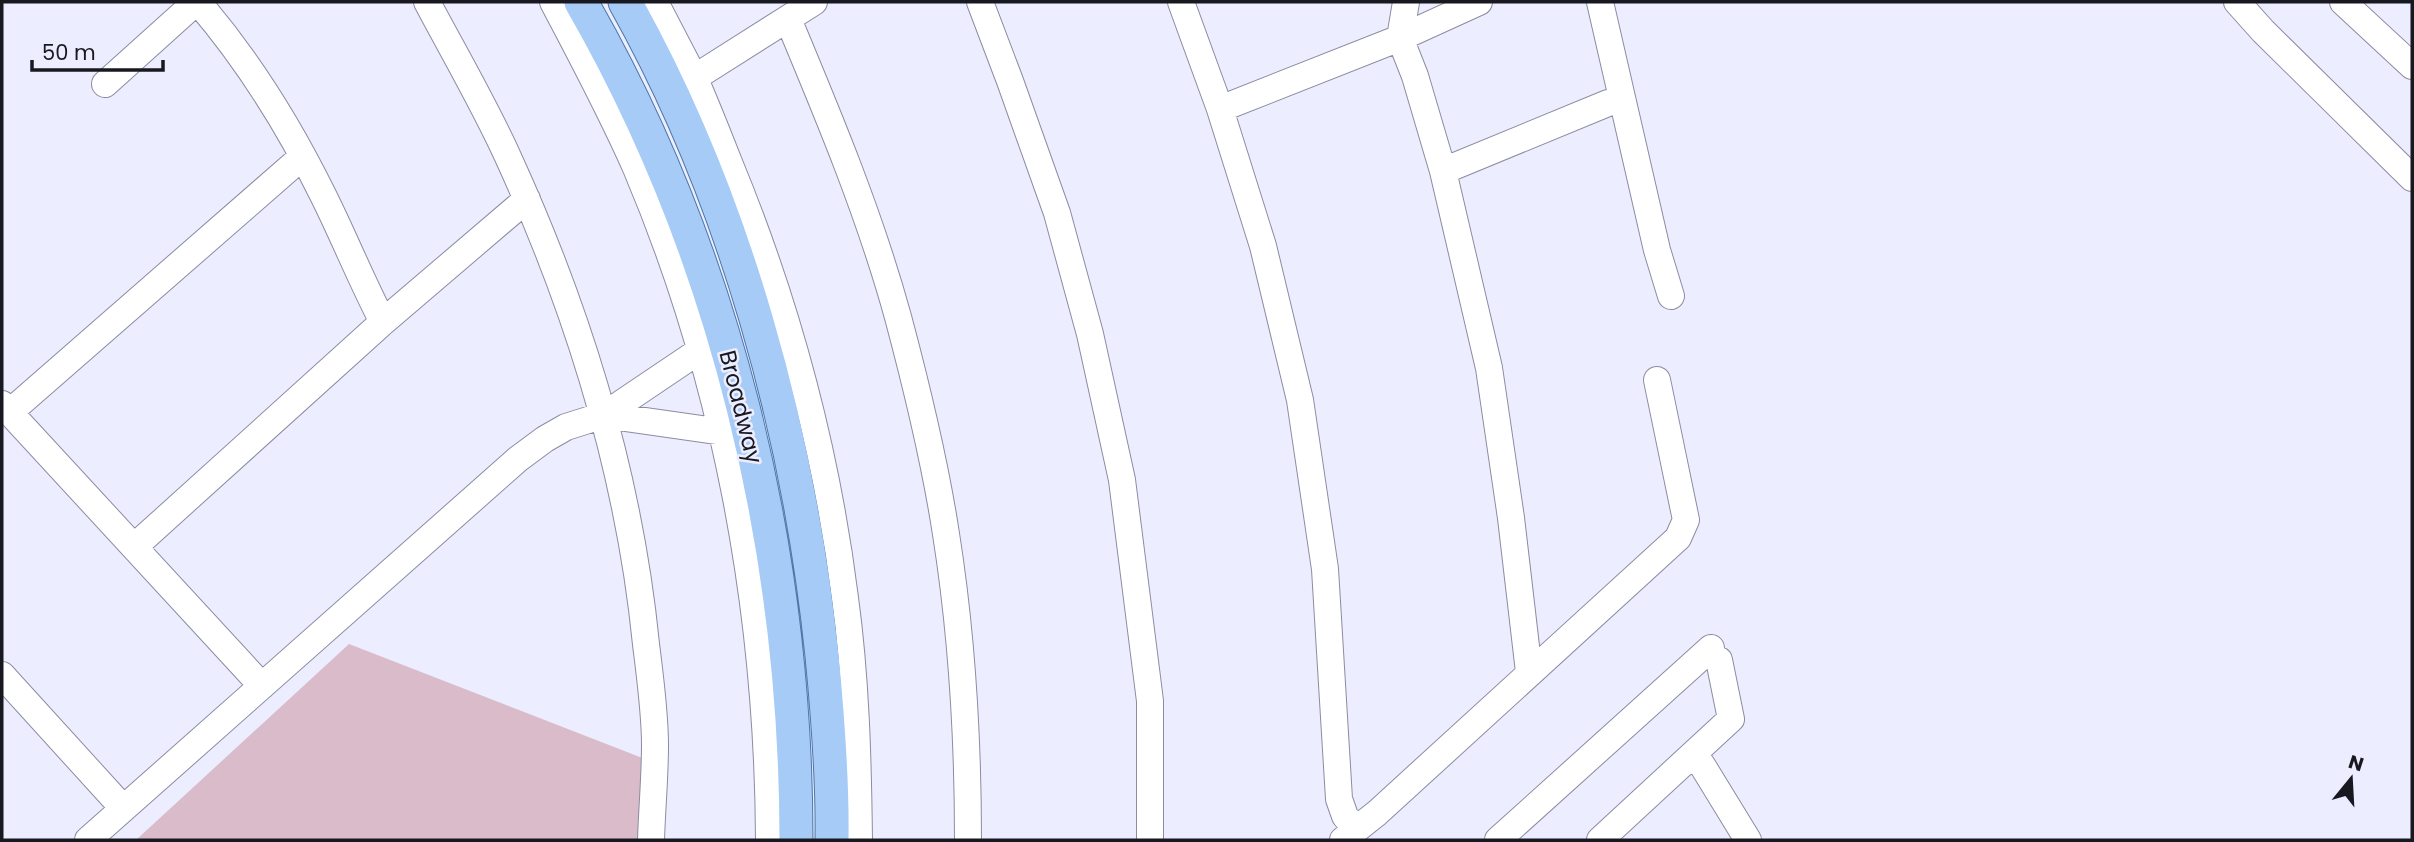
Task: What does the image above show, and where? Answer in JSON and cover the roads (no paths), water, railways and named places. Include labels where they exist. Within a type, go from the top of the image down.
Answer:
[{"type":"main road","name":"Broadway","points":[[581,2],[633,100],[659,157],[661,198],[696,255],[722,331],[756,461],[764,584],[794,729],[796,840]]},
{"type":"main road","name":"Broadway","points":[[625,2],[685,124],[731,243],[756,318],[793,460],[828,575],[832,840]]},
{"type":"street","points":[[105,84],[197,2],[226,35],[269,100],[323,194],[383,321]]},
{"type":"street","points":[[427,2],[507,154],[527,200],[591,369],[604,415],[633,547],[643,614],[655,743],[651,840]]},
{"type":"street","points":[[553,2],[621,136],[661,198],[685,302],[764,584],[757,621],[766,731],[769,840]]},
{"type":"street","points":[[655,2],[694,78],[751,216],[793,343],[824,474],[828,575],[855,699],[859,760],[859,840]]},
{"type":"street","points":[[694,78],[814,2]]},
{"type":"street","points":[[980,2],[1056,212],[1090,334],[1122,480],[1150,701],[1150,840]]},
{"type":"street","points":[[1181,2],[1220,109],[1263,246],[1300,400],[1325,569],[1339,799],[1357,837],[1377,813],[1678,538],[1686,520],[1657,380]]},
{"type":"street","points":[[1406,2],[1400,38],[1415,76],[1443,171],[1489,369],[1530,671]]},
{"type":"street","points":[[1220,109],[1400,38],[1479,2]]},
{"type":"street","points":[[1600,2],[1657,250],[1671,296]]},
{"type":"street","points":[[2237,2],[2412,178]]},
{"type":"street","points":[[2343,2],[2412,65]]},
{"type":"street","points":[[788,19],[866,216],[897,316],[923,419],[946,532],[959,631],[968,840]]},
{"type":"street","points":[[1443,171],[1608,103]]},
{"type":"street","points":[[262,686],[6,408],[302,157]]},
{"type":"street","points":[[134,547],[383,321],[527,200]]},
{"type":"street","points":[[89,840],[518,459],[566,427],[604,415],[699,351]]},
{"type":"street","points":[[604,415],[723,432]]},
{"type":"street","points":[[1498,840],[1715,654]]},
{"type":"street","points":[[1521,840],[1715,654]]},
{"type":"street","points":[[1600,840],[1731,719],[1715,654]]},
{"type":"street","points":[[2,675],[122,808]]},
{"type":"street","points":[[1621,840],[1731,740]]},
{"type":"street","points":[[1702,765],[1748,840]]}]
